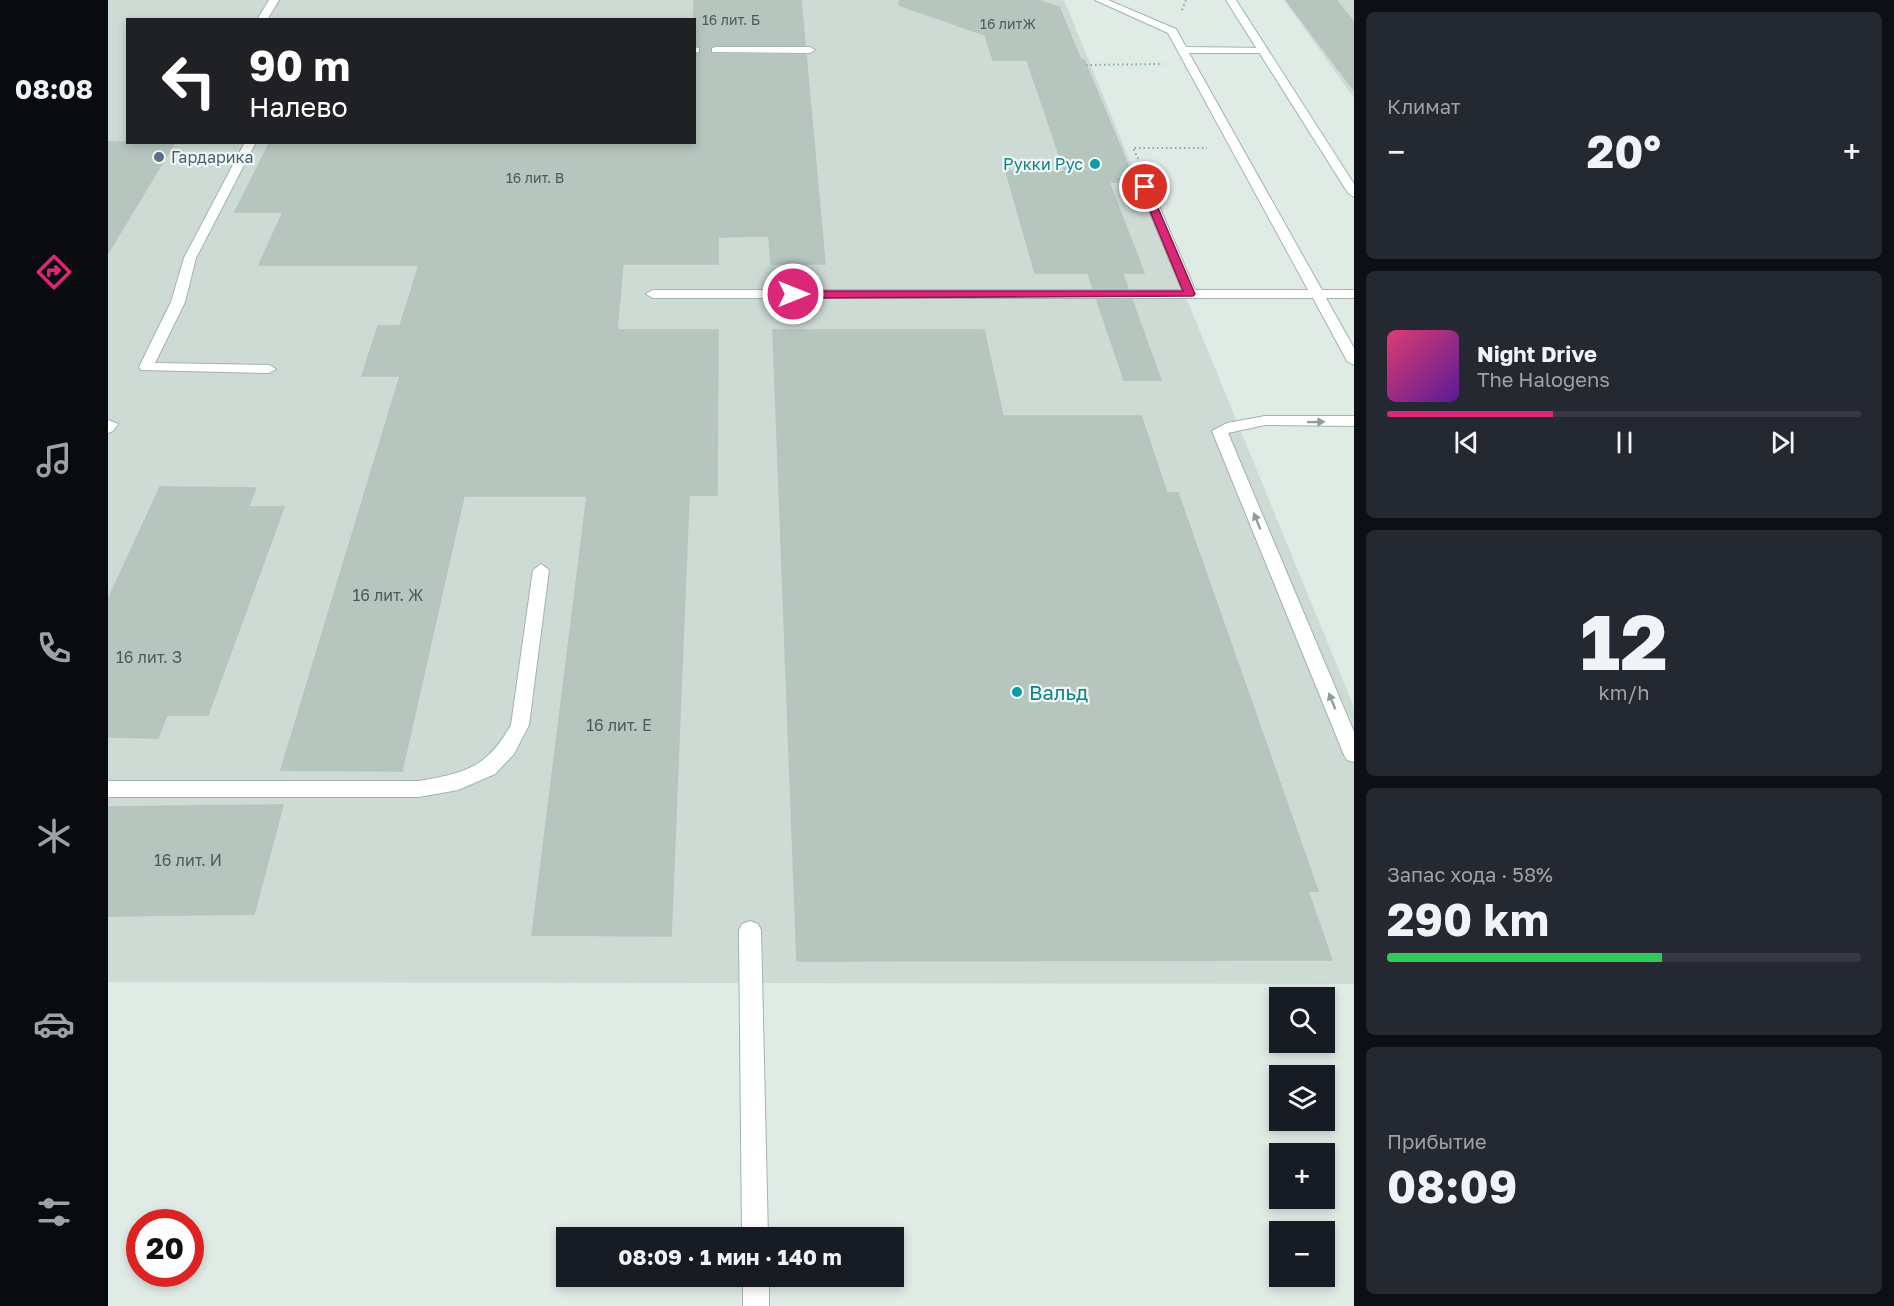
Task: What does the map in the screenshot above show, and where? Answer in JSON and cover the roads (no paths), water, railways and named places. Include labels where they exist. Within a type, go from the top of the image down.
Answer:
[{"type":"street","points":[[263,18],[274,0]]},
{"type":"street","points":[[1100,0],[1172,31],[1354,361]]},
{"type":"street","points":[[1231,0],[1354,193]]},
{"type":"street","points":[[716,50],[810,50]]},
{"type":"street","points":[[1183,50],[1263,50]]},
{"type":"street","points":[[250,144],[190,258],[178,302],[146,367],[269,369]]},
{"type":"street","points":[[1145,187],[1190,294]]},
{"type":"street","points":[[653,294],[1354,294]]},
{"type":"street","points":[[1354,421],[1251,422],[1231,424],[1220,431],[1354,755]]},
{"type":"street","points":[[108,789],[419,789],[458,782],[488,769],[507,749],[520,725],[541,570]]},
{"type":"street","points":[[750,930],[755,1227]]},
{"type":"street","points":[[756,1287],[756,1306]]},
{"type":"place","name":"Гардарика","points":[[159,157]]},
{"type":"place","name":"Рукки Рус","points":[[1095,164]]},
{"type":"place","name":"Вальд","points":[[1017,692]]}]
